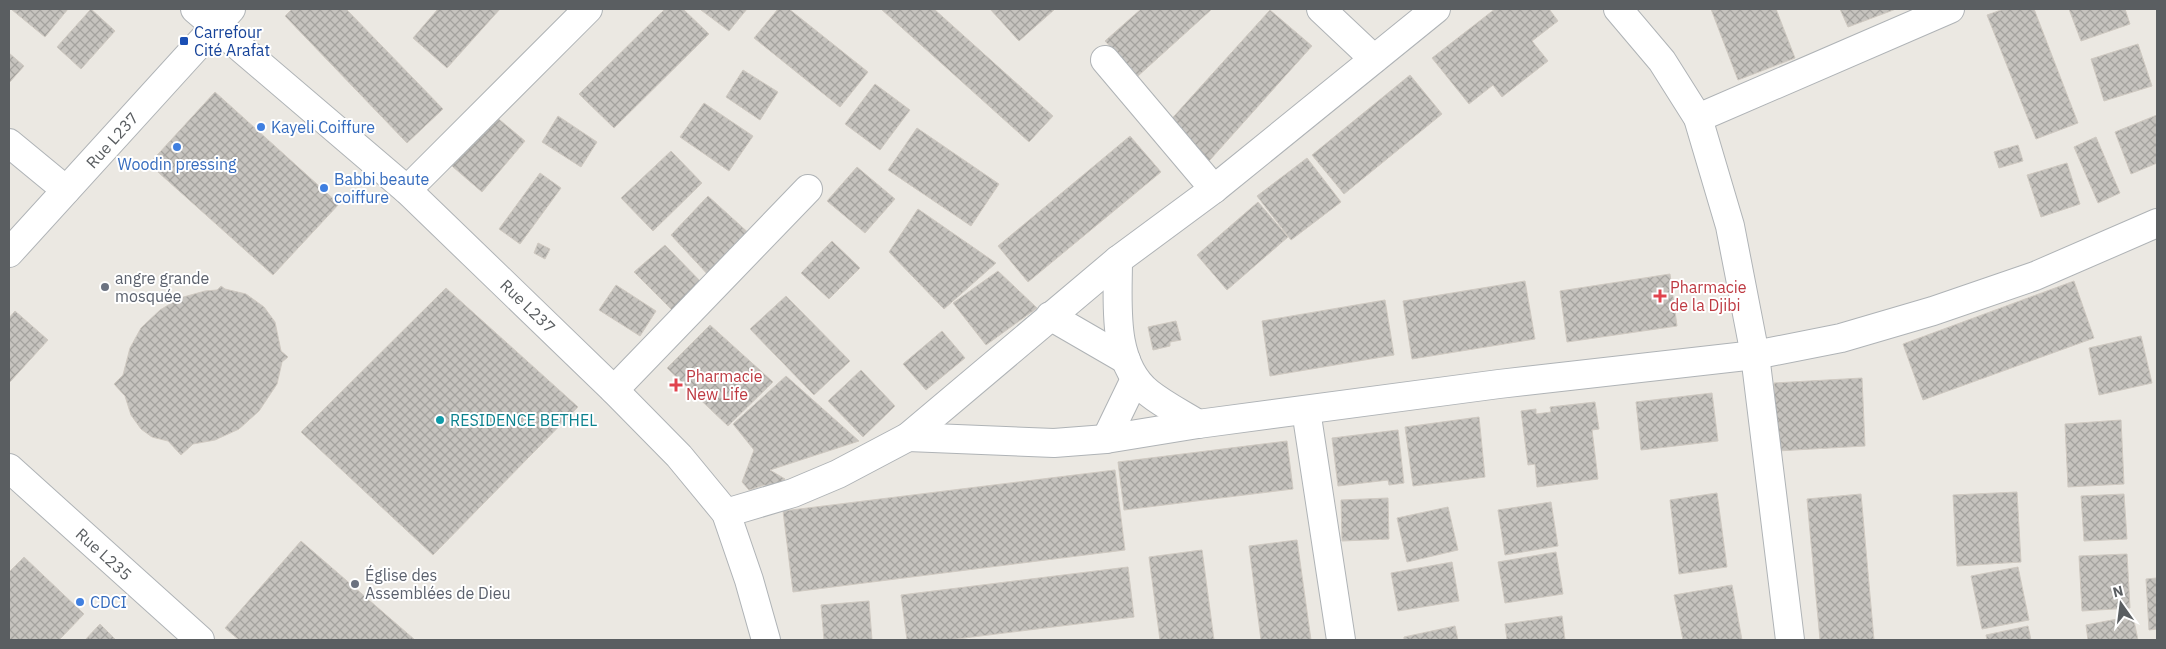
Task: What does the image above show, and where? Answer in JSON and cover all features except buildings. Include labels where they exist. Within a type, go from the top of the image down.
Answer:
[{"type":"street","name":"Rue L237","points":[[194,9],[223,18],[408,190],[614,390],[679,456],[726,513],[749,580],[766,640]]},
{"type":"street","points":[[408,190],[588,9]]},
{"type":"street","points":[[1321,9],[1374,59]]},
{"type":"street","points":[[726,513],[802,489],[838,474],[908,437],[1118,260],[1214,189],[1436,9]]},
{"type":"street","points":[[1618,9],[1662,61],[1698,118],[1730,226],[1755,355],[1790,640]]},
{"type":"street","points":[[1698,118],[1950,9]]},
{"type":"street","name":"Rue L237","points":[[9,253],[223,18]]},
{"type":"street","points":[[1105,60],[1214,189]]},
{"type":"street","points":[[9,143],[66,190]]},
{"type":"street","points":[[614,390],[808,189]]},
{"type":"street","points":[[908,437],[1054,443],[1106,439],[1198,424],[1612,370],[1755,355],[1841,338],[1933,311],[2035,276],[2157,223]]},
{"type":"street","points":[[1106,439],[1130,370],[1120,336],[1118,260]]},
{"type":"street","points":[[1050,316],[1130,370],[1149,393],[1198,424]]},
{"type":"street","points":[[1306,410],[1341,640]]},
{"type":"street","name":"Rue L235","points":[[9,468],[200,640]]},
{"type":"place","name":"Carrefour Cité Arafat","points":[[184,41]]},
{"type":"place","name":"Kayeli Coiffure","points":[[261,127]]},
{"type":"place","name":"Woodin pressing","points":[[177,147]]},
{"type":"place","name":"Babbi beaute coiffure","points":[[324,188]]},
{"type":"place","name":"angre grande mosquée","points":[[105,287]]},
{"type":"place","name":"Pharmacie de la Djibi","points":[[1660,296]]},
{"type":"place","name":"Pharmacie New Life","points":[[676,385]]},
{"type":"place","name":"RESIDENCE BETHEL","points":[[440,420]]},
{"type":"place","name":"Église des Assemblées de Dieu","points":[[355,584]]},
{"type":"place","name":"CDCI","points":[[80,602]]}]
